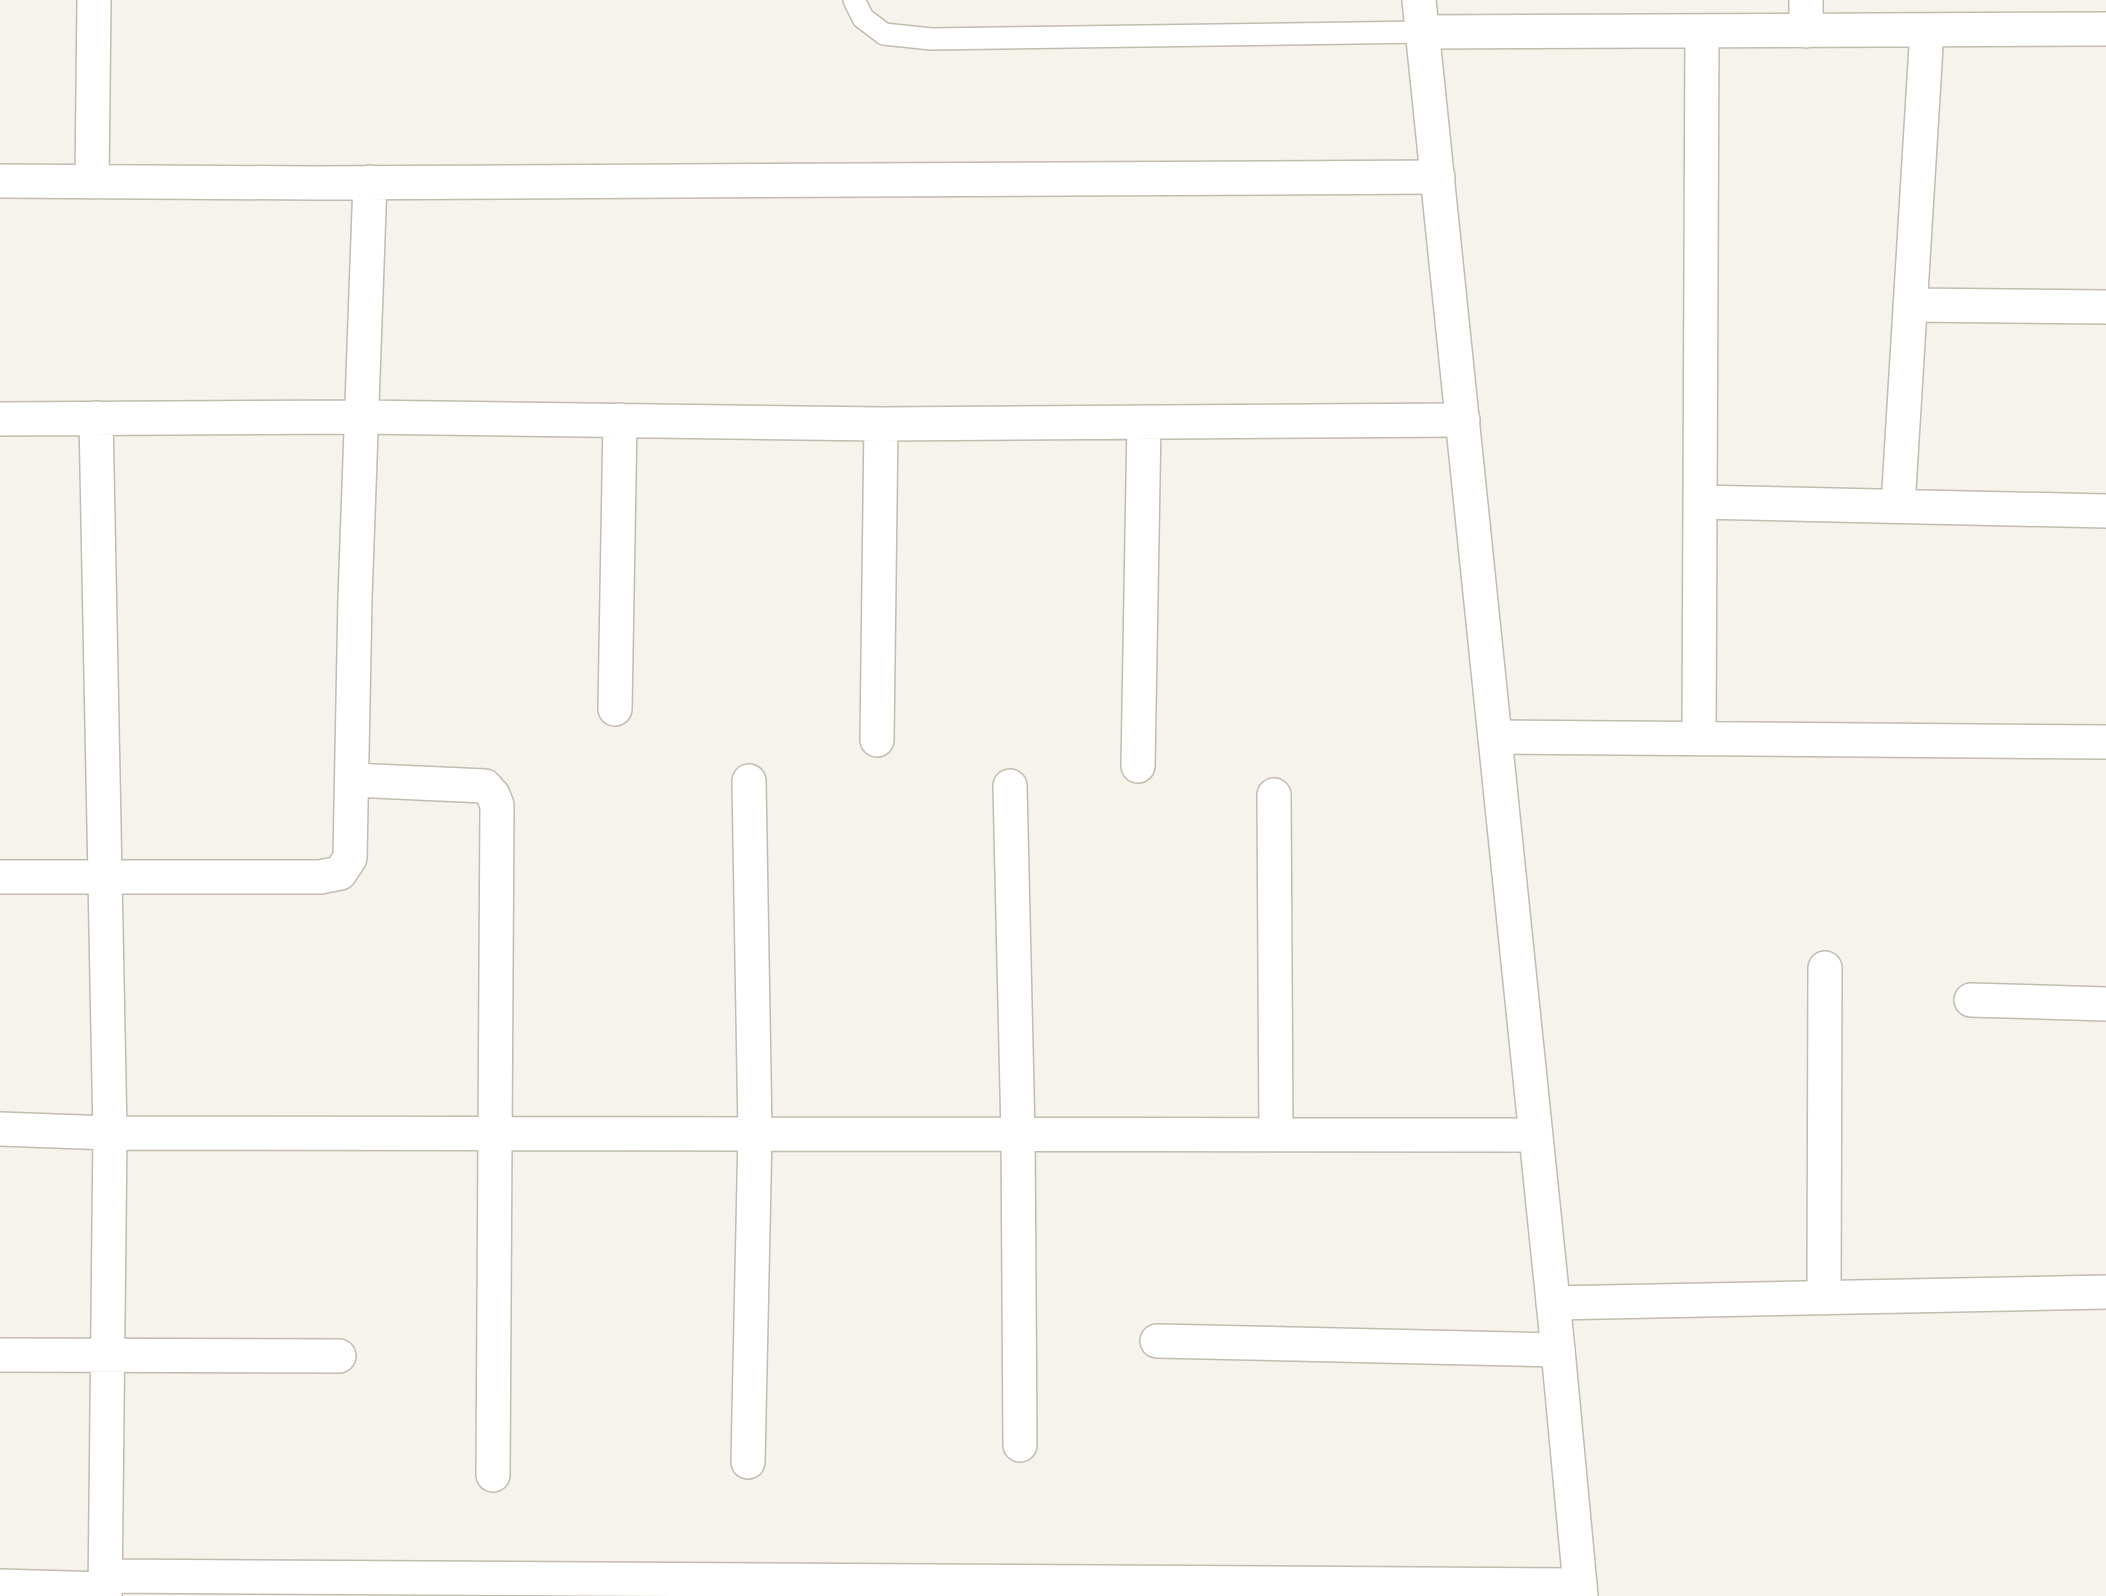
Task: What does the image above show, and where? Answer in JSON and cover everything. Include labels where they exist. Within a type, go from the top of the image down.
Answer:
[{"type":"street","points":[[92,182],[94,0]]},
{"type":"street","points":[[0,1586],[1580,1590],[1558,1350],[1419,0]]},
{"type":"street","points":[[1423,33],[1702,31],[1806,15],[1927,30],[2106,29]]},
{"type":"street","points":[[1898,506],[1927,30]]},
{"type":"street","points":[[1699,739],[1702,31]]},
{"type":"street","points":[[0,181],[370,182],[1438,177]]},
{"type":"street","points":[[0,877],[320,877],[340,873],[350,858],[361,417],[370,182]]},
{"type":"street","points":[[1910,305],[2106,307]]},
{"type":"street","points":[[0,419],[361,417],[881,423],[1463,420]]},
{"type":"street","points":[[96,418],[110,1133],[105,1587]]},
{"type":"street","points":[[615,709],[620,420]]},
{"type":"street","points":[[1138,766],[1144,422]]},
{"type":"street","points":[[877,740],[881,423]]},
{"type":"street","points":[[1700,502],[2106,511]]},
{"type":"street","points":[[1495,737],[2106,742]]},
{"type":"street","points":[[352,780],[485,786],[493,795],[497,805],[493,1475]]},
{"type":"street","points":[[748,1462],[755,1133],[749,781]]},
{"type":"street","points":[[1010,786],[1018,1134],[1020,1445]]},
{"type":"street","points":[[1274,795],[1276,1135]]},
{"type":"street","points":[[1824,1298],[1825,968]]},
{"type":"street","points":[[1971,1000],[2106,1004]]},
{"type":"street","points":[[0,1129],[110,1133],[1535,1135]]},
{"type":"street","points":[[1553,1304],[2106,1292]]},
{"type":"street","points":[[1157,1341],[1558,1350]]},
{"type":"street","points":[[0,1355],[339,1356]]},
{"type":"lane","points":[[854,0],[862,18],[884,34],[931,39],[1423,33]]}]
